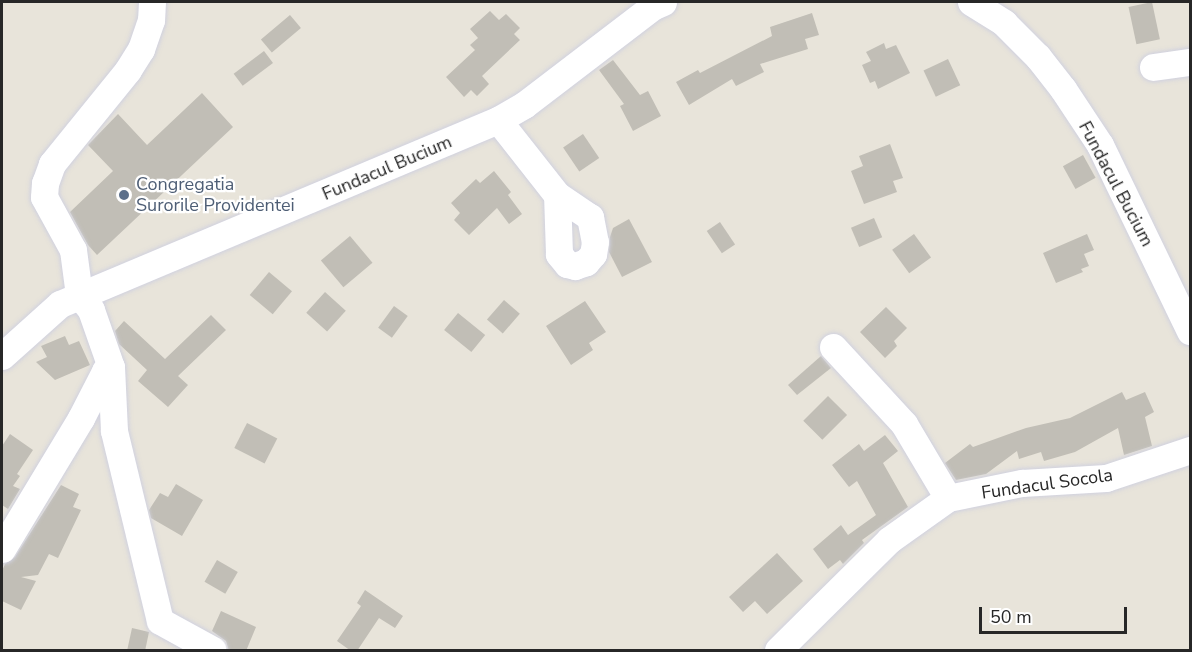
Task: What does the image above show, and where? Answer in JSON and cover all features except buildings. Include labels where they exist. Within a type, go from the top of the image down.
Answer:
[{"type":"street","points":[[152,2],[151,20],[141,49],[128,70],[52,164],[45,183],[44,197],[73,250],[79,295],[91,310],[111,367],[114,431],[160,621],[213,651]]},
{"type":"street","name":"Fundacul Bucium","points":[[2,356],[60,304],[498,120],[524,105],[652,7],[663,2]]},
{"type":"street","name":"Fundacul Bucium","points":[[971,2],[1004,23],[1038,57],[1063,89],[1100,145],[1191,331]]},
{"type":"street","points":[[1153,67],[1191,62]]},
{"type":"street","points":[[498,120],[557,195]]},
{"type":"street","points":[[833,347],[904,424],[948,498]]},
{"type":"street","points":[[2,549],[81,418],[105,371],[111,367]]},
{"type":"street","name":"Fundacul Socola","points":[[778,651],[889,540],[948,498],[1022,483],[1106,478],[1191,450]]},
{"type":"place","name":"Congregatia Surorile Providentei","points":[[124,195]]}]
